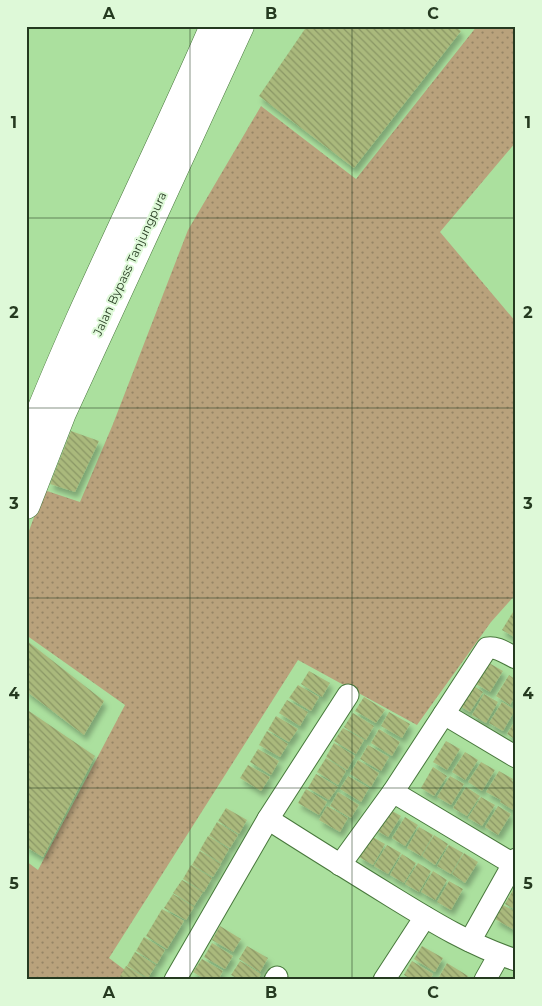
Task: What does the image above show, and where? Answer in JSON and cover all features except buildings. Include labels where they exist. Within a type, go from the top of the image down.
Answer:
[{"type":"highway","name":"Jalan Bypass Tanjungpura","points":[[26,448],[42,406],[111,251],[214,26]]},
{"type":"highway","name":"Jalan Bypass Tanjungpura","points":[[26,505],[66,404],[240,26]]},
{"type":"street","points":[[340,865],[393,792],[487,648],[498,649],[516,658]]},
{"type":"street","points":[[175,980],[268,819],[348,695]]},
{"type":"street","points":[[444,714],[516,758]]},
{"type":"street","points":[[393,792],[514,861],[470,941]]},
{"type":"street","points":[[268,819],[425,917],[470,941],[507,957],[485,980]]},
{"type":"street","points":[[384,980],[425,917]]},
{"type":"shaded area","points":[[477,26],[516,26],[516,142],[440,232],[516,322],[516,594],[491,622],[417,725],[298,660],[109,958],[138,980],[26,980],[26,861],[38,870],[125,705],[26,635],[26,539],[44,490],[80,502],[113,424],[188,230],[261,106],[356,179]]}]
